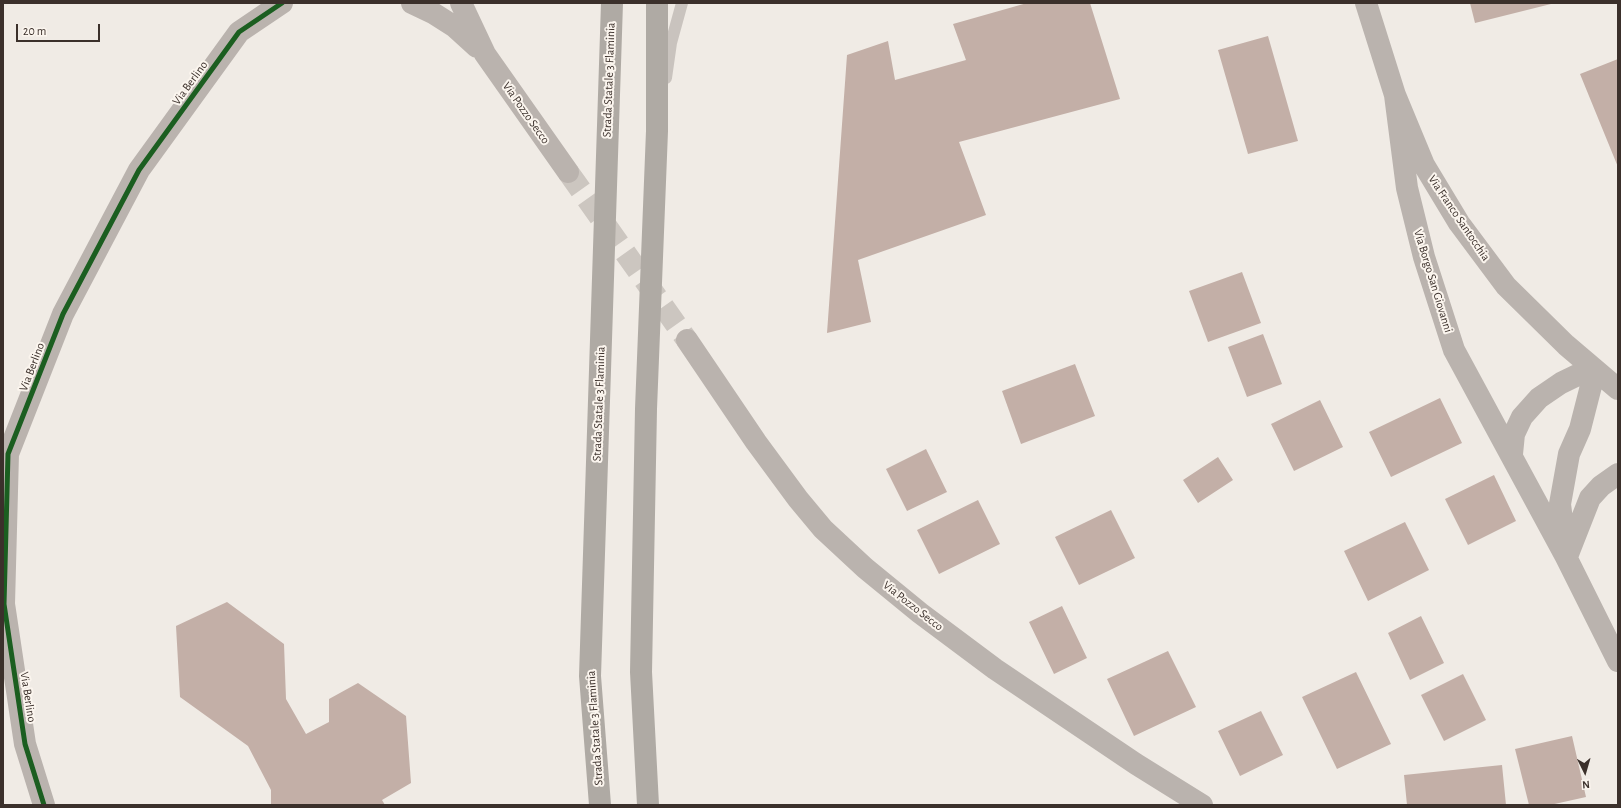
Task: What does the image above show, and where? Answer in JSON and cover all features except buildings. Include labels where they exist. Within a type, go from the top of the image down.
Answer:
[{"type":"highway","name":"Strada Statale 3 Flaminia","points":[[600,805],[590,676],[612,3]]},
{"type":"highway","points":[[648,805],[641,672],[646,408],[657,131],[657,3]]},
{"type":"main road","name":"Via Berlino","points":[[44,805],[25,744],[4,604],[8,454],[63,314],[139,170],[239,32],[282,3]]},
{"type":"main road","name":"Via Pozzo Secco","points":[[412,3],[433,13],[455,27],[485,54]]},
{"type":"main road","name":"Via Pozzo Secco","points":[[461,3],[485,54],[568,172]]},
{"type":"main road","name":"Via Franco Santocchia","points":[[1366,3],[1395,95],[1424,165],[1459,223],[1506,286],[1566,345],[1618,389]]},
{"type":"main road","name":"Via Borgo San Giovanni","points":[[1395,95],[1407,188],[1424,257],[1454,350],[1512,454],[1618,661]]},
{"type":"main road","name":"Via Pozzo Secco","points":[[687,340],[756,442],[798,499],[823,529],[865,568],[920,613],[995,669],[1136,764],[1202,805]]},
{"type":"main road","name":"Via Borgo San Giovanni","points":[[1566,557],[1560,504],[1568,454],[1580,429],[1592,382],[1592,368]]},
{"type":"main road","points":[[1512,454],[1514,434],[1522,417],[1539,398],[1561,383],[1592,368]]},
{"type":"main road","points":[[1566,557],[1590,498],[1601,486],[1618,474]]},
{"type":"lane","points":[[657,131],[671,43],[682,3]]},
{"type":"tunnel","points":[[568,172],[687,340]]},
{"type":"cycle path","points":[[44,805],[25,744],[4,604],[8,454],[63,314],[139,170],[239,32],[282,3]]}]
